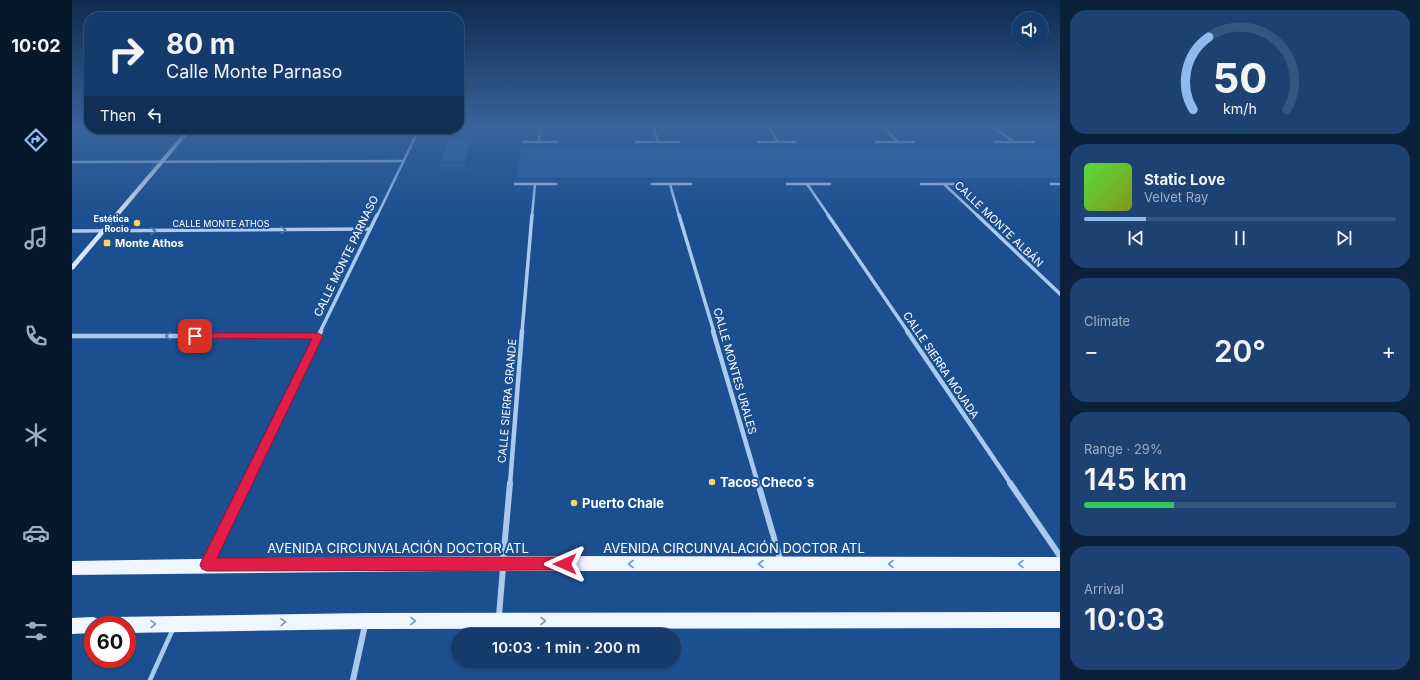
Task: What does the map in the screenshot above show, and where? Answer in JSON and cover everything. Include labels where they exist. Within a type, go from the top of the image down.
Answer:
[{"type":"main road","points":[[72,268],[165,158]]},
{"type":"main road","name":"AVENIDA CIRCUNVALACIÓN DOCTOR ATL","points":[[72,568],[207,565],[503,563],[1060,564]]},
{"type":"main road","points":[[136,625],[366,621],[1060,620]]},
{"type":"main road","points":[[72,626],[84,625]]},
{"type":"street","name":"CALLE MONTE PARNASO","points":[[207,565],[406,158]]},
{"type":"street","points":[[72,162],[404,161]]},
{"type":"street","points":[[515,184],[556,184]]},
{"type":"street","name":"CALLE SIERRA GRANDE","points":[[498,621],[535,184]]},
{"type":"street","points":[[652,184],[691,184]]},
{"type":"street","name":"CALLE MONTES URALES","points":[[670,184],[782,564]]},
{"type":"street","points":[[787,184],[830,184]]},
{"type":"street","name":"CALLE SIERRA MOJADA","points":[[807,184],[1060,556]]},
{"type":"street","points":[[921,184],[958,184]]},
{"type":"street","name":"CALLE MONTE ALBÁN","points":[[944,184],[1060,294]]},
{"type":"street","points":[[1051,184],[1060,184]]},
{"type":"street","name":"CALLE MONTE ATHOS","points":[[72,231],[370,229]]},
{"type":"street","points":[[72,336],[318,336]]},
{"type":"street","points":[[353,680],[366,621]]},
{"type":"lane","points":[[150,680],[176,624]]},
{"type":"shaded area","points":[[520,158],[1060,158],[1060,178],[517,177]]},
{"type":"building","points":[[441,158],[466,158],[465,162],[440,162]]},
{"type":"place","name":"Estética Rocio","points":[[137,223]]},
{"type":"place","name":"Monte Athos","points":[[107,243]]},
{"type":"place","name":"Tacos Checo´s","points":[[712,482]]},
{"type":"place","name":"Puerto Chale","points":[[574,503]]},
{"type":"route","points":[[195,336],[318,336],[207,565],[565,564]]}]
